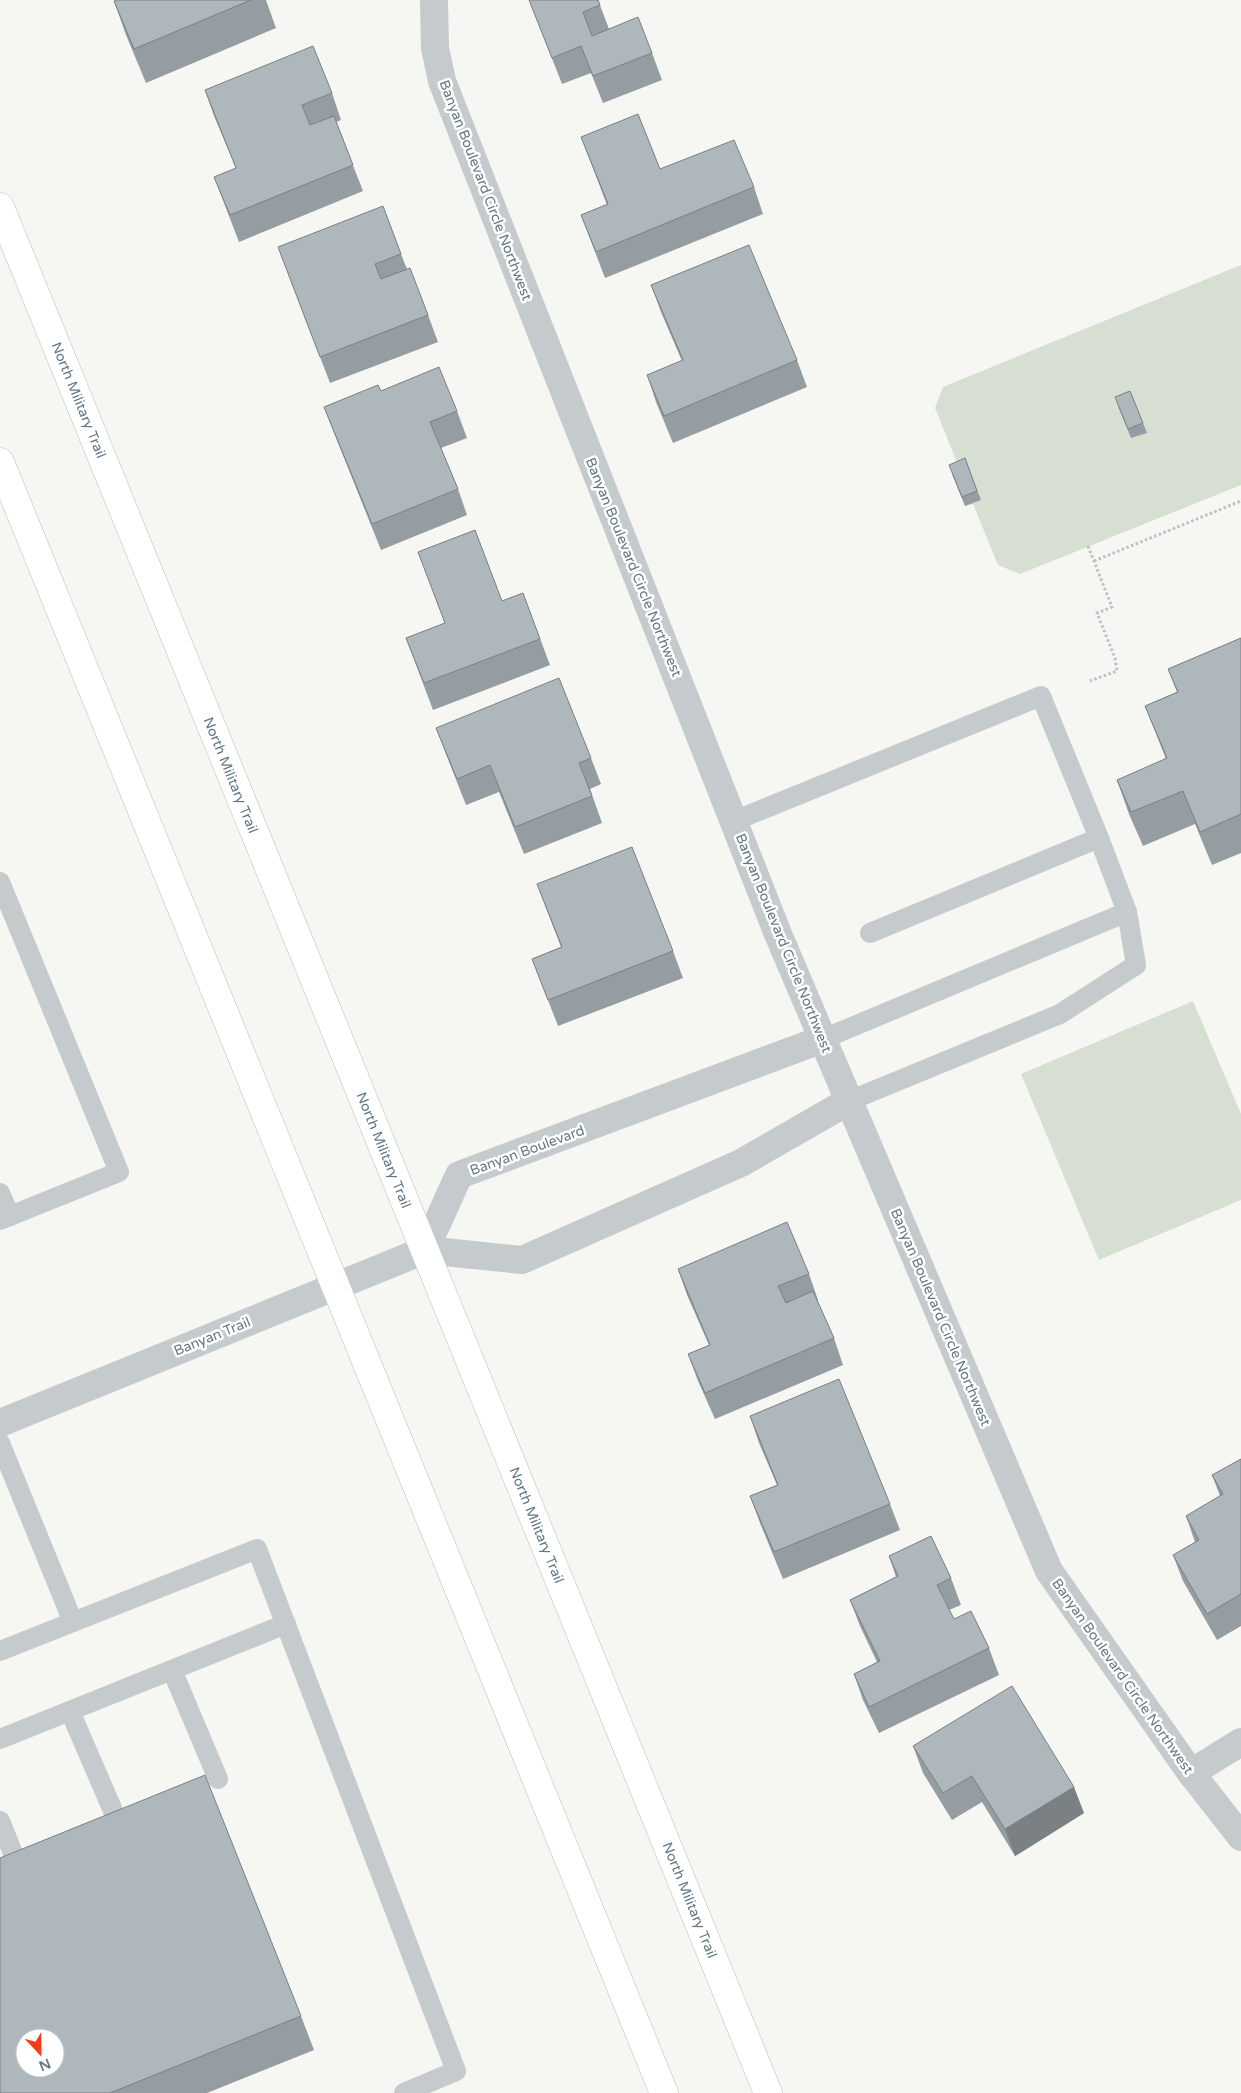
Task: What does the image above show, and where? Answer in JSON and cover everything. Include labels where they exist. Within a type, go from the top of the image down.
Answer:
[{"type":"main road","name":"North Military Trail","points":[[0,207],[768,2093]]},
{"type":"main road","points":[[0,462],[664,2093]]},
{"type":"street","name":"Banyan Boulevard Circle Northwest","points":[[434,0],[435,48],[442,81],[734,821],[849,1101],[1049,1571],[1191,1773],[1241,1837]]},
{"type":"street","name":"Banyan Boulevard","points":[[425,1250],[459,1175],[823,1039]]},
{"type":"street","points":[[425,1250],[522,1260],[741,1162],[849,1101]]},
{"type":"street","name":"Banyan Trail","points":[[0,1423],[425,1250]]},
{"type":"street","points":[[1191,1773],[1241,1742]]},
{"type":"lane","points":[[734,821],[1041,696],[1127,912],[1136,965],[1060,1014],[849,1101]]},
{"type":"lane","points":[[870,933],[1098,838]]},
{"type":"lane","points":[[0,882],[119,1172],[5,1218],[0,1193]]},
{"type":"lane","points":[[823,1039],[1127,912]]},
{"type":"lane","points":[[0,1444],[73,1622]]},
{"type":"lane","points":[[0,1651],[257,1549],[456,2071],[404,2093]]},
{"type":"lane","points":[[0,1739],[286,1624]]},
{"type":"lane","points":[[172,1670],[218,1779]]},
{"type":"lane","points":[[70,1711],[117,1820]]},
{"type":"lane","points":[[0,1821],[19,1868]]},
{"type":"path","points":[[1094,561],[1241,501]]},
{"type":"path","points":[[1088,546],[1112,607],[1097,613],[1116,658],[1117,671],[1090,681]]},
{"type":"shaded area","points":[[1241,265],[1241,485],[1020,574],[998,565],[973,504],[965,506],[960,470],[935,408],[943,387]]},
{"type":"shaded area","points":[[1193,1001],[1241,1114],[1241,1200],[1099,1260],[1021,1074]]},
{"type":"building","points":[[251,0],[134,49],[114,1]]},
{"type":"building","points":[[529,0],[598,0],[600,5],[583,12],[592,36],[638,17],[652,53],[593,76],[581,46],[552,58]]},
{"type":"building","points":[[313,46],[332,93],[302,105],[310,125],[334,116],[353,165],[230,215],[214,177],[236,168],[205,90]]},
{"type":"building","points":[[638,114],[660,169],[734,140],[754,187],[596,252],[581,215],[608,204],[581,137]]},
{"type":"building","points":[[383,206],[401,254],[375,264],[381,279],[410,268],[428,315],[320,357],[278,247]]},
{"type":"building","points":[[749,245],[797,360],[664,416],[647,375],[683,360],[651,285]]},
{"type":"building","points":[[439,367],[457,411],[430,422],[458,489],[372,524],[324,407],[378,385],[381,391]]},
{"type":"building","points":[[1130,391],[1143,423],[1128,429],[1115,397]]},
{"type":"building","points":[[965,458],[977,491],[962,497],[949,465]]},
{"type":"building","points":[[475,530],[502,601],[523,593],[540,639],[424,683],[406,638],[445,623],[418,552]]},
{"type":"building","points":[[1241,638],[1241,814],[1200,832],[1183,791],[1131,812],[1117,780],[1167,758],[1145,706],[1178,692],[1168,669]]},
{"type":"building","points":[[559,678],[591,758],[579,763],[592,796],[515,827],[490,765],[457,779],[436,728]]},
{"type":"building","points":[[632,847],[673,951],[548,1000],[532,959],[562,947],[537,884]]},
{"type":"building","points":[[787,1222],[809,1274],[778,1286],[786,1303],[813,1291],[834,1338],[705,1393],[688,1354],[710,1345],[678,1269]]},
{"type":"building","points":[[839,1379],[890,1504],[774,1552],[750,1496],[778,1485],[750,1416]]},
{"type":"building","points":[[1241,1459],[1241,1594],[1207,1614],[1173,1555],[1199,1540],[1186,1516],[1223,1494],[1212,1475]]},
{"type":"building","points":[[931,1536],[951,1578],[937,1585],[954,1619],[971,1611],[989,1648],[869,1707],[854,1674],[880,1661],[850,1600],[898,1576],[889,1556]]},
{"type":"building","points":[[1012,1686],[1074,1787],[1005,1829],[972,1776],[943,1793],[913,1746]]},
{"type":"building","points":[[205,1775],[301,2016],[110,2093],[0,2093],[0,1858]]}]
